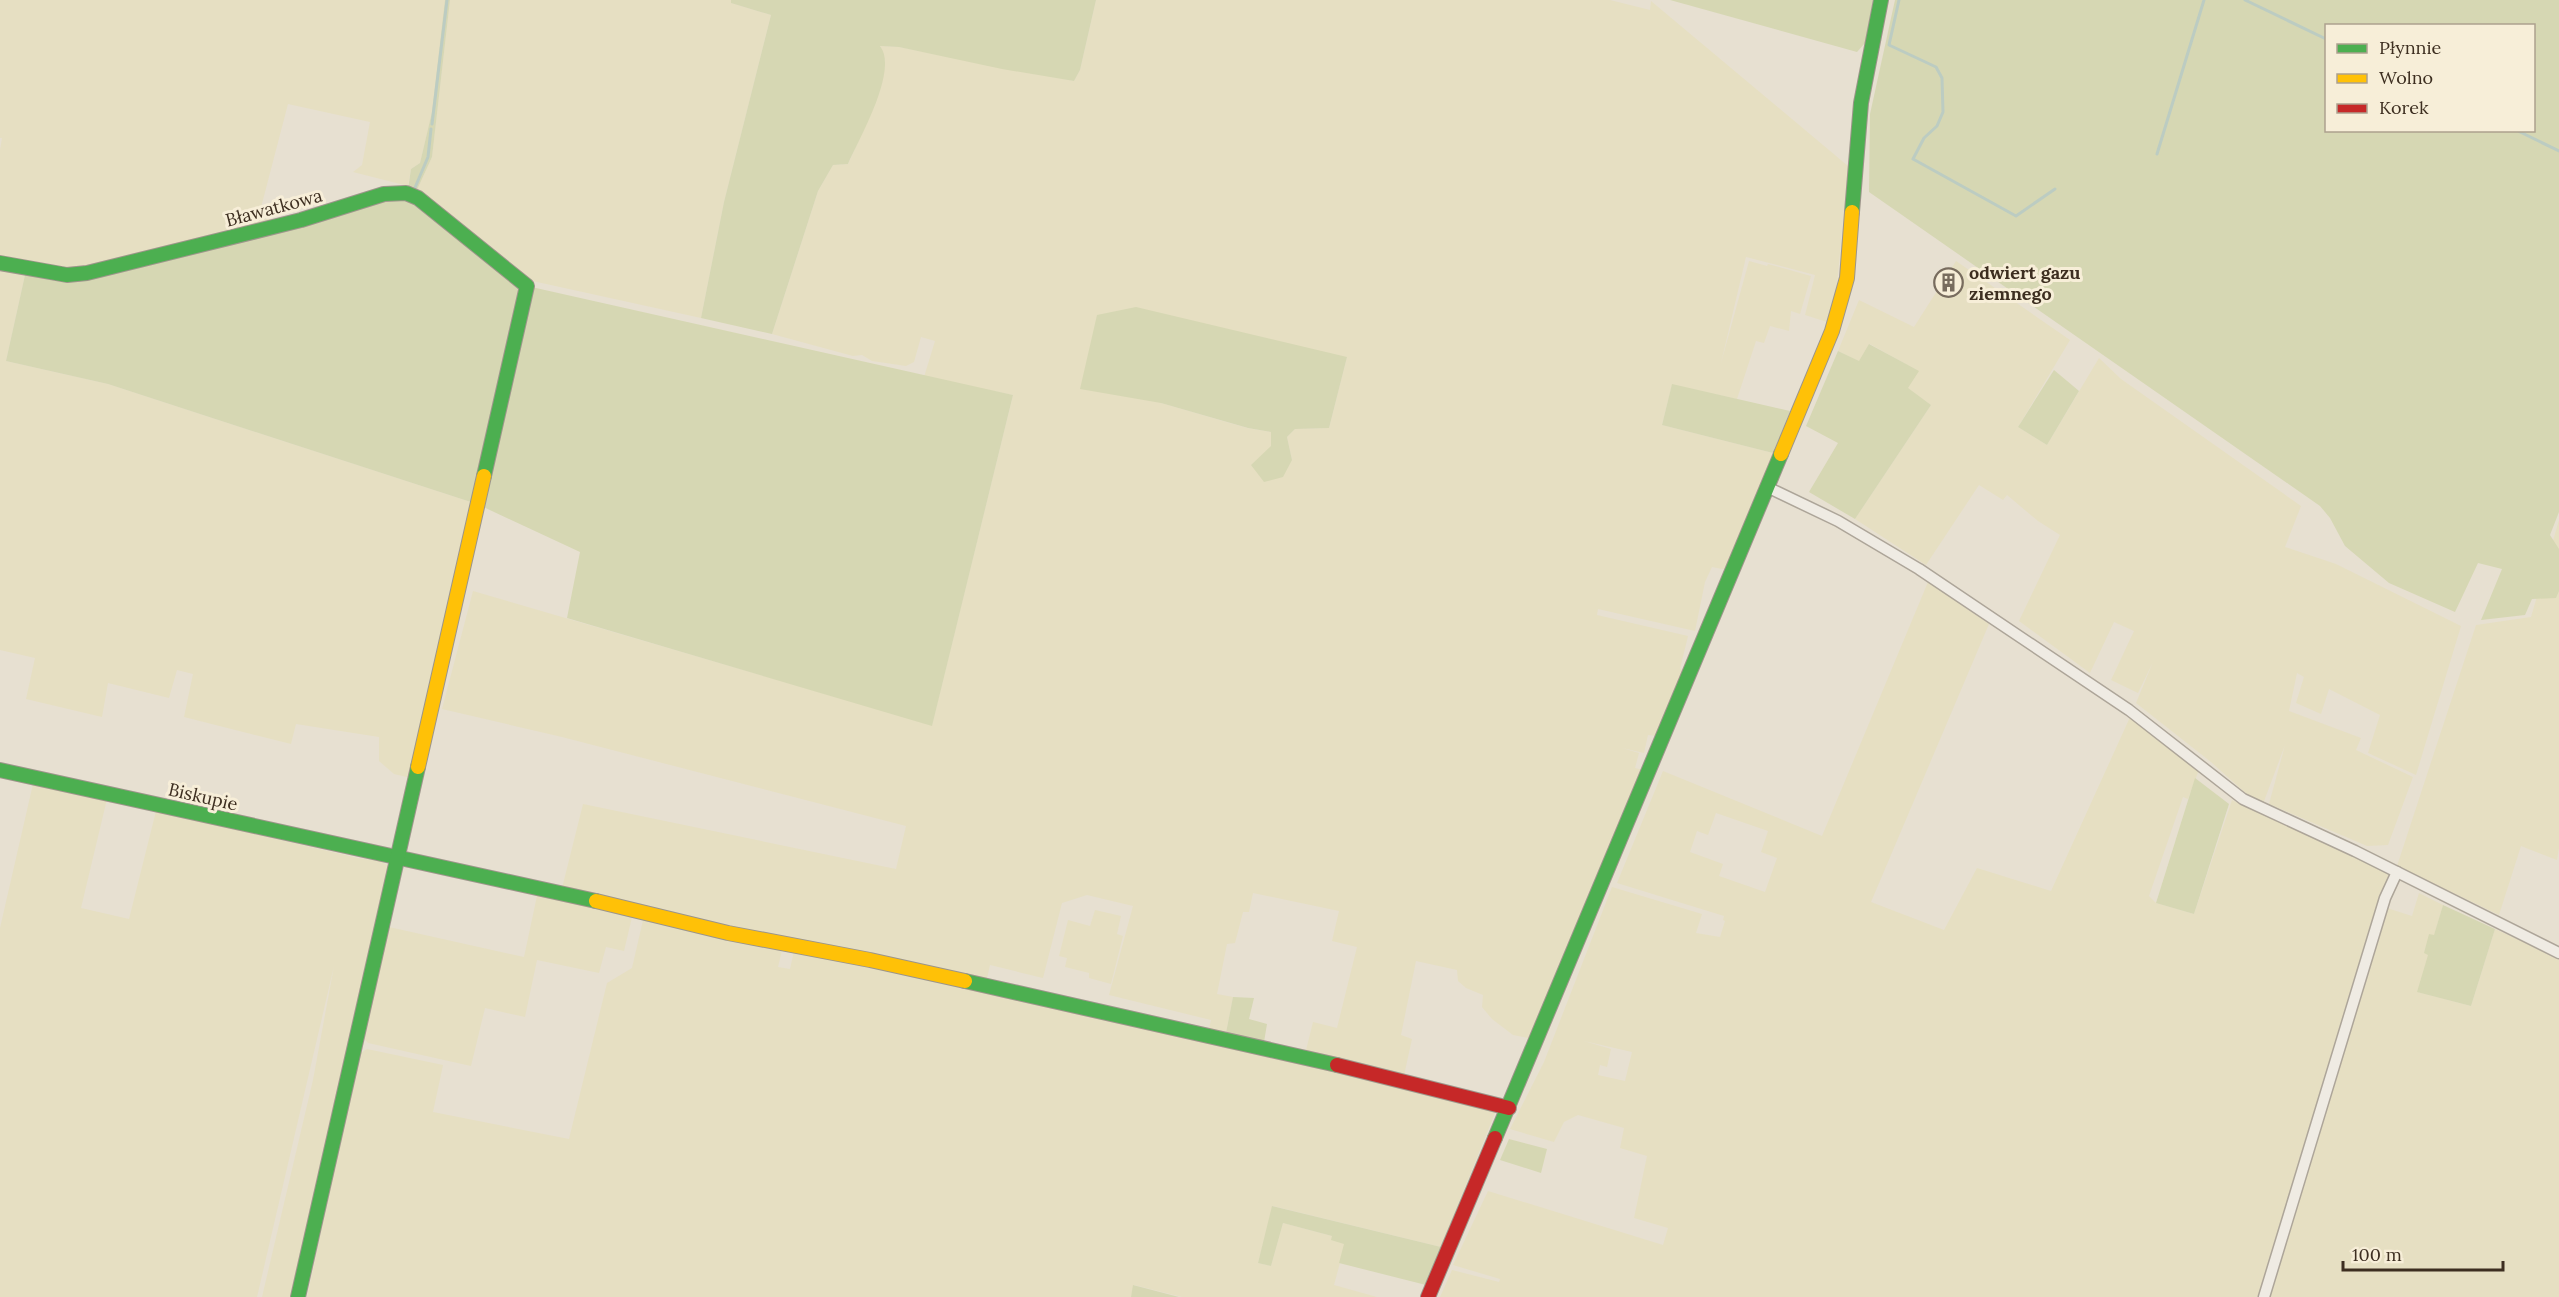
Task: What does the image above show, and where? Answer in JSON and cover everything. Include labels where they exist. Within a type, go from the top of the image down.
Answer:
[{"type":"street","points":[[1428,1297],[1509,1108],[1832,331],[1844,294],[1849,256],[1860,103],[1881,0]]},
{"type":"street","name":"Bławatkowa","points":[[0,263],[67,276],[87,273],[301,220],[384,194],[399,193],[418,198],[527,286],[398,859]]},
{"type":"street","points":[[1767,487],[1838,520],[1919,569],[2138,716],[2243,799],[2559,953]]},
{"type":"street","name":"Biskupie","points":[[0,770],[596,901],[728,933],[870,960],[1403,1080],[1509,1108]]},
{"type":"street","points":[[298,1297],[398,859]]},
{"type":"street","points":[[2264,1297],[2382,908],[2397,873]]},
{"type":"shaded area","points":[[0,0],[445,0],[432,112],[420,163],[411,169],[408,186],[353,172],[362,165],[370,122],[288,104],[258,219],[292,219],[68,272],[0,258],[2,138],[0,138]]},
{"type":"shaded area","points":[[450,0],[731,0],[731,3],[771,15],[724,202],[701,318],[528,280],[416,192],[432,157]]},
{"type":"shaded area","points":[[1096,0],[1610,0],[1650,10],[1651,1],[1848,166],[1837,285],[1827,322],[1805,315],[1815,275],[1746,257],[1721,363],[1749,261],[1811,276],[1800,314],[1791,311],[1789,331],[1770,326],[1764,343],[1756,341],[1737,399],[1672,385],[1662,425],[1773,453],[1727,570],[1712,567],[1705,582],[1695,631],[1598,609],[1597,615],[1688,636],[1680,669],[1687,671],[1657,736],[1648,735],[1644,753],[1622,748],[1639,753],[1635,768],[1643,770],[1535,1029],[1528,1038],[1513,1035],[1492,1019],[1482,1007],[1483,995],[1466,988],[1458,981],[1457,970],[1416,961],[1401,1035],[1412,1039],[1403,1080],[1304,1058],[1313,1022],[1337,1028],[1357,947],[1332,941],[1339,911],[1253,893],[1249,912],[1243,912],[1235,943],[1227,944],[1217,994],[1233,997],[1226,1033],[1209,1029],[1211,1020],[1109,995],[1133,906],[1087,895],[1062,903],[1043,978],[990,965],[986,983],[561,892],[583,804],[896,869],[906,826],[562,737],[442,709],[473,591],[932,725],[1013,395],[924,377],[935,341],[921,337],[914,362],[906,366],[872,361],[862,355],[853,356],[772,334],[818,191],[833,165],[848,164],[874,107],[885,61],[880,46],[899,47],[1074,81],[1080,70]],"holes":[[[1347,357],[1329,428],[1295,429],[1287,437],[1292,460],[1271,446],[1271,432],[1247,428],[1161,403]]]},
{"type":"shaded area","points":[[1956,261],[2070,340],[2018,427],[2047,445],[2099,358],[2121,379],[2301,506],[2285,547],[2336,564],[2461,626],[2416,775],[2368,753],[2380,715],[2329,689],[2321,714],[2296,703],[2304,677],[2297,673],[2289,711],[2361,738],[2356,750],[2413,777],[2388,845],[2367,846],[2269,804],[2285,745],[2263,804],[2249,796],[2211,762],[2136,703],[2153,662],[2138,693],[2111,680],[2134,631],[2114,622],[2090,673],[2019,621],[2060,535],[2038,521],[2007,495],[2003,500],[1979,485],[1926,565],[1855,519],[1931,405],[1907,388],[1918,371],[1870,344],[1860,362],[1838,351],[1859,300],[1914,327]]},
{"type":"shaded area","points":[[0,269],[25,275],[6,361],[108,384],[477,504],[411,778],[394,774],[379,761],[379,737],[296,724],[291,744],[184,717],[193,674],[177,670],[169,698],[108,683],[102,717],[26,699],[35,658],[0,650]]},
{"type":"shaded area","points":[[2559,520],[2559,848],[2557,860],[2521,846],[2499,915],[2397,866],[2476,625],[2531,617]]},
{"type":"shaded area","points":[[1928,582],[1989,624],[1871,902],[1944,930],[1977,868],[2051,891],[2131,715],[2200,767],[2188,799],[2183,797],[2149,896],[2156,903],[2194,914],[2232,800],[2388,873],[2389,880],[2381,902],[2390,909],[2412,916],[2419,893],[2443,905],[2418,992],[2471,1006],[2495,929],[2559,958],[2559,1297],[1440,1297],[1452,1270],[1499,1282],[1500,1279],[1453,1265],[1488,1191],[1663,1245],[1668,1228],[1634,1218],[1647,1156],[1620,1148],[1624,1128],[1578,1115],[1564,1122],[1554,1142],[1510,1129],[1544,1062],[1612,887],[1702,914],[1696,933],[1720,937],[1725,921],[1724,916],[1617,883],[1663,771],[1822,836]],"holes":[[[1716,813],[1768,831],[1761,852],[1777,858],[1765,892],[1719,876],[1723,864],[1690,852],[1697,831],[1708,835]],[[1584,1041],[1632,1052],[1625,1081],[1598,1075],[1600,1065],[1607,1067],[1611,1049]]]},
{"type":"shaded area","points":[[33,784],[107,799],[81,908],[129,919],[156,811],[358,858],[380,861],[389,866],[294,1297],[262,1297],[313,1080],[334,966],[257,1297],[0,1297],[0,928]]},
{"type":"shaded area","points":[[538,891],[633,913],[624,951],[606,947],[599,973],[537,960],[525,1017],[485,1008],[471,1066],[368,1043],[363,1037],[389,927],[524,957]]},
{"type":"shaded area","points":[[1095,910],[1121,916],[1117,934],[1123,936],[1111,984],[1089,978],[1089,973],[1065,967],[1067,958],[1059,956],[1068,920],[1090,926]]},
{"type":"shaded area","points":[[644,916],[783,946],[778,967],[790,969],[794,951],[875,965],[1497,1108],[1441,1247],[1273,1206],[1258,1263],[1271,1266],[1283,1223],[1332,1236],[1345,1244],[1334,1285],[1377,1297],[1182,1297],[1134,1285],[1131,1297],[307,1297],[359,1054],[367,1049],[443,1065],[433,1112],[569,1139],[607,983],[632,968]]},
{"type":"green space","points":[[445,0],[450,0],[432,157],[416,192],[408,189],[411,169],[420,163],[432,112]]},
{"type":"green space","points":[[731,0],[1096,0],[1080,70],[1074,81],[1002,69],[899,47],[880,46],[885,57],[885,71],[875,105],[848,164],[833,165],[818,191],[772,334],[701,318],[724,202],[771,15],[731,3]]},
{"type":"green space","points":[[1670,0],[1873,0],[1865,43],[1857,52]]},
{"type":"green space","points":[[1895,0],[2559,0],[2559,512],[2550,535],[2559,549],[2559,591],[2556,598],[2532,599],[2525,615],[2481,620],[2502,569],[2478,563],[2455,612],[2389,583],[2345,546],[2330,518],[2320,506],[1869,192],[1870,114]]},
{"type":"green space","points":[[406,193],[527,286],[1013,395],[932,726],[567,618],[580,552],[477,504],[108,384],[6,361],[25,275],[67,282]]},
{"type":"green space","points":[[1136,307],[1347,357],[1329,428],[1295,429],[1287,437],[1292,460],[1283,477],[1264,482],[1251,465],[1271,446],[1271,432],[1248,428],[1161,403],[1080,389],[1097,315]]},
{"type":"green space","points":[[1869,344],[1919,371],[1908,388],[1931,405],[1855,519],[1809,492],[1838,443],[1806,426],[1838,351],[1859,361]]},
{"type":"green space","points":[[2054,370],[2079,391],[2047,445],[2018,427]]},
{"type":"green space","points":[[1672,384],[1790,411],[1773,453],[1662,425]]},
{"type":"green space","points":[[2195,778],[2229,804],[2194,914],[2156,903]]},
{"type":"green space","points":[[2443,905],[2495,929],[2471,1006],[2417,992],[2428,955],[2424,953],[2429,934],[2434,935]]},
{"type":"green space","points":[[1233,997],[1254,998],[1249,1019],[1267,1024],[1264,1042],[1226,1033]]},
{"type":"green space","points":[[1509,1139],[1547,1149],[1541,1173],[1500,1160]]},
{"type":"green space","points":[[1272,1206],[1441,1247],[1426,1285],[1339,1263],[1344,1244],[1331,1240],[1332,1236],[1283,1223],[1271,1266],[1258,1263]]},
{"type":"green space","points":[[1133,1285],[1179,1297],[1131,1297]]},
{"type":"waterway","points":[[432,124],[447,0]]},
{"type":"waterway","points":[[1899,0],[1889,45],[1936,67],[1942,78],[1943,112],[1937,126],[1924,138],[1913,159],[2016,216],[2055,189]]},
{"type":"waterway","points":[[2157,154],[2204,0]]},
{"type":"waterway","points":[[2245,0],[2325,39]]},
{"type":"waterway","points":[[414,190],[428,157],[431,129]]},
{"type":"waterway","points":[[2520,132],[2559,151]]},
{"type":"traffic: fast","points":[[1852,212],[1861,103],[1881,0]]},
{"type":"traffic: fast","points":[[0,263],[67,275],[87,273],[301,220],[384,194],[406,193],[418,198],[527,286],[484,476]]},
{"type":"traffic: fast","points":[[1495,1138],[1781,454]]},
{"type":"traffic: fast","points":[[298,1297],[418,767]]},
{"type":"traffic: fast","points":[[0,770],[596,901]]},
{"type":"traffic: fast","points":[[965,981],[1337,1065]]},
{"type":"traffic: slow","points":[[1781,454],[1832,331],[1847,278],[1852,212]]},
{"type":"traffic: slow","points":[[418,767],[484,476]]},
{"type":"traffic: slow","points":[[596,901],[728,933],[965,981]]},
{"type":"traffic: jam","points":[[1337,1065],[1509,1108]]},
{"type":"traffic: jam","points":[[1428,1297],[1495,1138]]},
{"type":"place","name":"odwiert gazu ziemnego","points":[[1948,283]]}]
